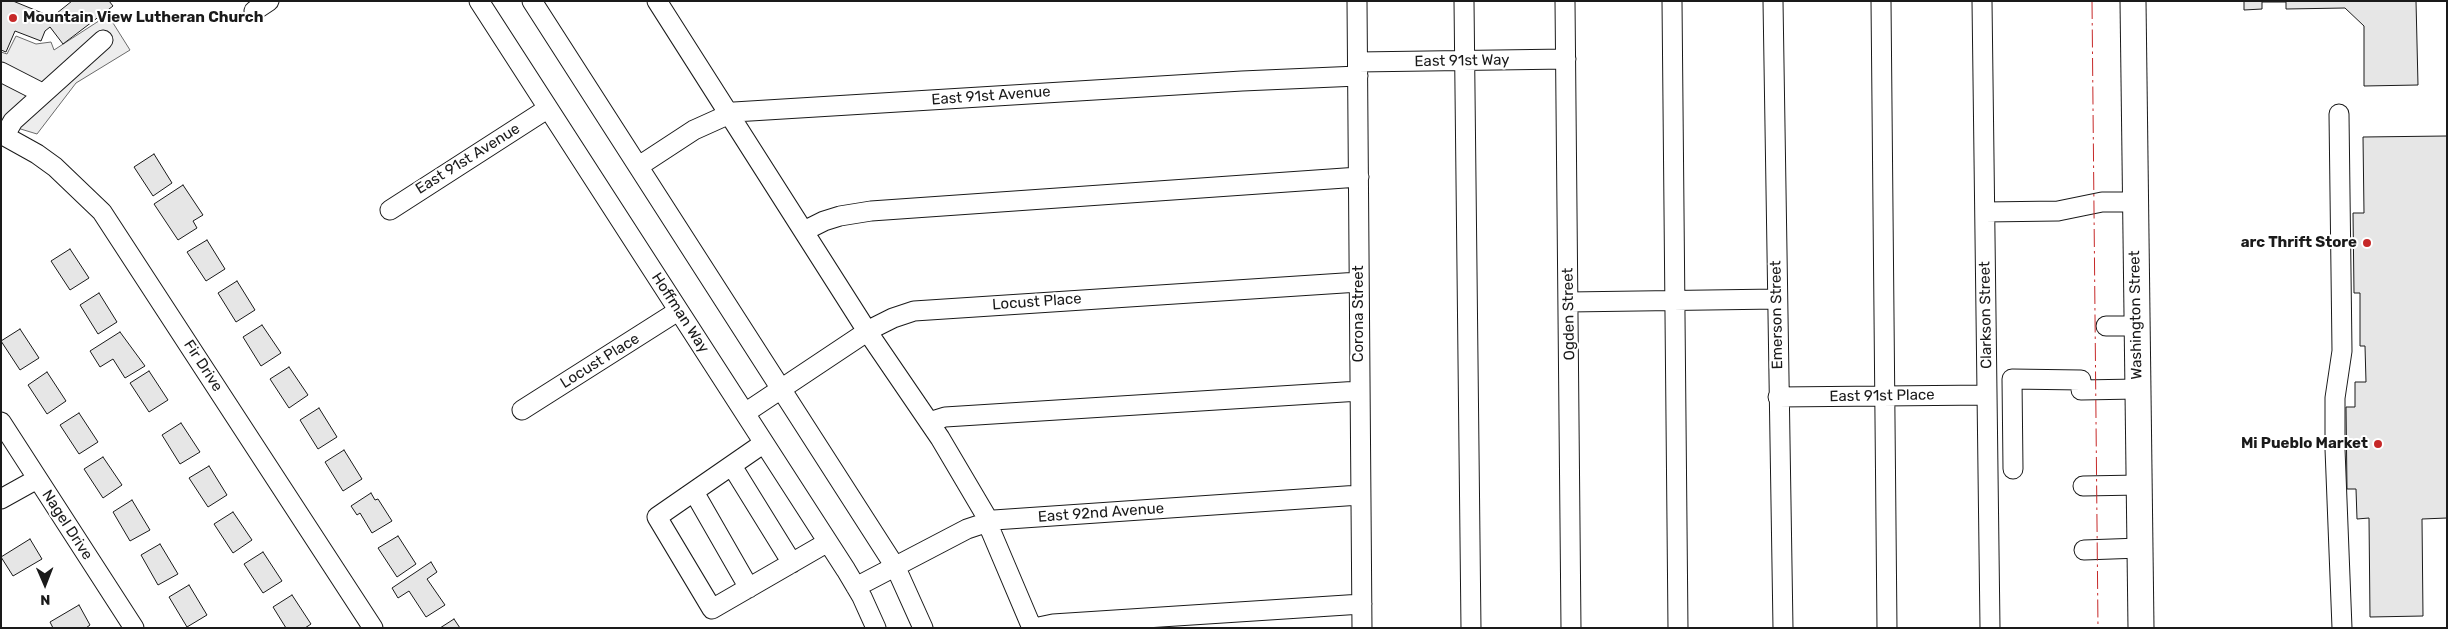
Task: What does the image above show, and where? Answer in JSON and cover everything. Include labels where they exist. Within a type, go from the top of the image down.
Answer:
[{"type":"main road","name":"Washington Street","points":[[2133,1],[2141,628]]},
{"type":"street","name":"Hoffman Way","points":[[479,1],[828,542],[856,588],[876,628]]},
{"type":"street","points":[[532,1],[896,568],[923,628]]},
{"type":"street","points":[[657,1],[727,114],[867,331],[929,422],[988,521],[1033,628],[1053,624],[1362,604]]},
{"type":"street","name":"Corona Street","points":[[1357,1],[1362,628]]},
{"type":"street","points":[[1464,1],[1471,628]]},
{"type":"street","name":"Ogden Street","points":[[1565,1],[1571,628]]},
{"type":"street","points":[[1672,1],[1678,628]]},
{"type":"street","name":"Emerson Street","points":[[1773,1],[1783,628]]},
{"type":"street","points":[[1881,1],[1887,628]]},
{"type":"street","name":"Clarkson Street","points":[[1982,1],[1990,628]]},
{"type":"street","points":[[3,135],[13,121],[42,93],[103,40]]},
{"type":"street","name":"East 91st Way","points":[[1358,69],[1465,60],[1566,59]]},
{"type":"street","name":"East 91st Avenue","points":[[639,166],[694,130],[727,114],[1232,82],[1358,69]]},
{"type":"street","points":[[1,72],[42,93]]},
{"type":"street","name":"East 91st Avenue","points":[[390,210],[547,109]]},
{"type":"street","points":[[2339,114],[2342,351],[2335,398],[2335,432],[2342,628]]},
{"type":"street","name":"Fir Drive","points":[[3,135],[55,167],[102,212],[374,628]]},
{"type":"street","points":[[804,231],[832,218],[871,211],[1359,177]]},
{"type":"street","points":[[1985,212],[2058,211],[2102,202],[2135,202]]},
{"type":"street","name":"Locust Place","points":[[745,413],[782,390],[867,331],[893,318],[926,309],[1359,282]]},
{"type":"street","points":[[1569,302],[1777,299]]},
{"type":"street","name":"Locust Place","points":[[522,410],[678,311]]},
{"type":"street","points":[[2106,326],[2137,326]]},
{"type":"street","points":[[2013,469],[2012,378],[2081,380],[2081,390],[2138,389]]},
{"type":"street","points":[[929,422],[945,418],[1360,391]]},
{"type":"street","name":"East 91st Place","points":[[1778,397],[1987,395]]},
{"type":"street","name":"Nagel Drive","points":[[1,422],[134,628]]},
{"type":"street","points":[[764,443],[657,517],[712,610],[828,542]]},
{"type":"street","points":[[732,466],[792,563]]},
{"type":"street","points":[[1,499],[37,479]]},
{"type":"street","points":[[2083,486],[2139,485]]},
{"type":"street","points":[[694,492],[749,588]]},
{"type":"street","name":"East 92nd Avenue","points":[[856,588],[968,529],[988,521],[1360,495]]},
{"type":"street","points":[[2084,550],[2140,548]]},
{"type":"shaded area","points":[[108,15],[130,50],[76,83],[37,134],[1,123],[1,52],[7,54],[16,36],[36,44],[51,42],[54,50]]},
{"type":"building","points":[[1,1],[13,1],[52,17],[72,1],[109,1],[113,6],[63,44],[50,27],[45,31],[41,41],[15,31],[6,52],[1,50]]},
{"type":"building","points":[[2244,1],[2416,1],[2418,85],[2364,86],[2364,26],[2345,8],[2286,9],[2286,2],[2262,2],[2262,9],[2244,10]]},
{"type":"building","points":[[2447,136],[2447,518],[2422,519],[2423,616],[2370,617],[2369,518],[2357,519],[2356,489],[2347,489],[2346,407],[2355,407],[2355,382],[2366,382],[2365,346],[2360,346],[2360,293],[2354,293],[2353,213],[2364,213],[2363,137]]},
{"type":"building","points":[[154,154],[172,183],[153,196],[134,167]]},
{"type":"building","points":[[183,185],[203,215],[193,221],[197,228],[178,240],[154,204]]},
{"type":"building","points":[[207,240],[225,269],[206,281],[187,252]]},
{"type":"building","points":[[70,249],[89,278],[70,290],[51,261]]},
{"type":"building","points":[[237,281],[255,310],[236,322],[218,293]]},
{"type":"building","points":[[99,293],[117,322],[98,334],[80,305]]},
{"type":"building","points":[[262,325],[281,353],[261,366],[243,337]]},
{"type":"building","points":[[20,329],[39,358],[20,370],[1,341]]},
{"type":"building","points":[[120,332],[145,366],[125,378],[113,359],[100,367],[90,351]]},
{"type":"building","points":[[289,367],[308,395],[289,408],[270,379]]},
{"type":"building","points":[[149,371],[168,400],[149,412],[130,383]]},
{"type":"building","points":[[47,372],[66,401],[47,414],[28,385]]},
{"type":"building","points":[[319,408],[337,437],[318,449],[300,420]]},
{"type":"building","points":[[79,413],[98,442],[79,454],[60,425]]},
{"type":"building","points":[[181,423],[200,452],[180,464],[162,435]]},
{"type":"building","points":[[344,450],[362,479],[343,491],[325,462]]},
{"type":"building","points":[[103,457],[122,485],[103,498],[84,469]]},
{"type":"building","points":[[209,466],[227,495],[208,507],[189,478]]},
{"type":"building","points":[[371,493],[375,500],[378,499],[392,521],[372,533],[360,513],[357,515],[351,506]]},
{"type":"building","points":[[132,500],[150,530],[130,541],[113,512]]},
{"type":"building","points":[[233,512],[252,540],[233,553],[214,524]]},
{"type":"building","points":[[398,536],[416,564],[397,577],[378,548]]},
{"type":"building","points":[[30,539],[42,559],[13,576],[1,557]]},
{"type":"building","points":[[160,544],[178,574],[158,585],[141,555]]},
{"type":"building","points":[[263,552],[282,581],[263,593],[244,564]]},
{"type":"building","points":[[431,562],[437,572],[427,579],[445,605],[426,617],[409,591],[398,598],[392,588]]},
{"type":"building","points":[[189,585],[207,615],[187,627],[169,597]]},
{"type":"building","points":[[292,595],[311,624],[305,628],[286,628],[273,607]]},
{"type":"building","points":[[79,605],[90,625],[86,628],[53,628],[50,622]]},
{"type":"building","points":[[454,619],[460,628],[440,628]]},
{"type":"power","points":[[2092,1],[2098,628]]},
{"type":"place","name":"Mountain View Lutheran Church","points":[[13,18]]},
{"type":"place","name":"arc Thrift Store","points":[[2367,243]]},
{"type":"place","name":"Mi Pueblo Market","points":[[2378,444]]}]
